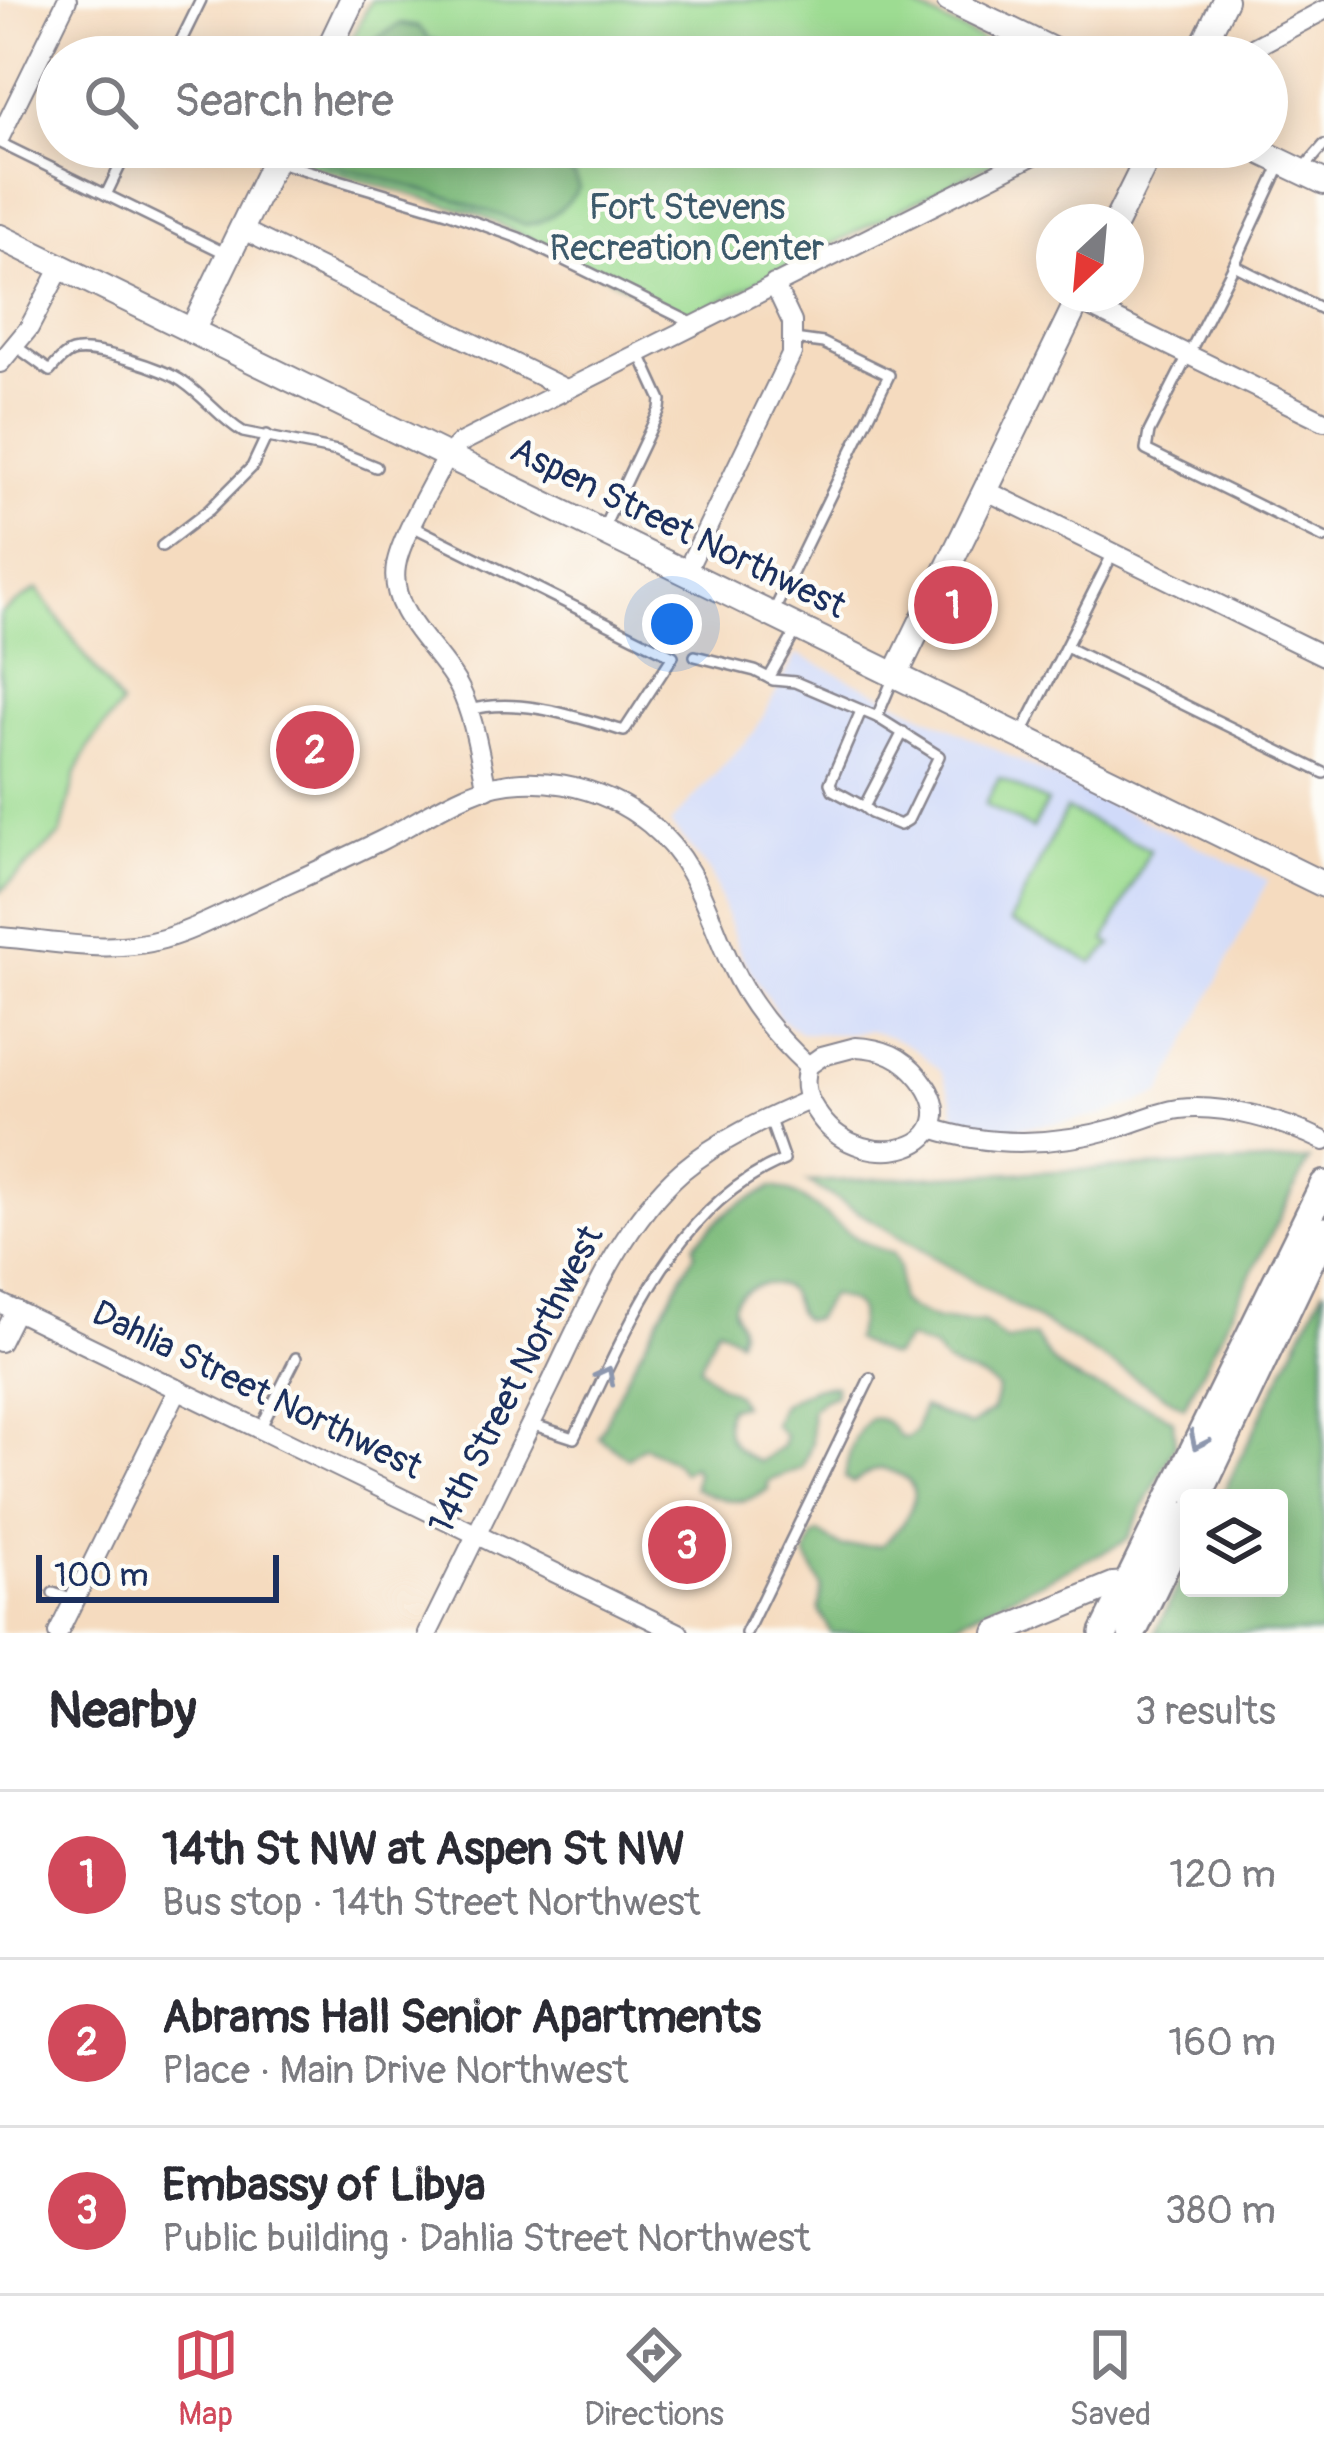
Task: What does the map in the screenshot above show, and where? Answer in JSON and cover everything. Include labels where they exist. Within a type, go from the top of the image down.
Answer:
[{"type":"main road","points":[[1132,1633],[1141,1587],[1324,1186]]},
{"type":"main road","points":[[1201,1489],[1324,1231]]},
{"type":"main road","points":[[1105,1633],[1180,1528]]},
{"type":"street","points":[[51,36],[68,0]]},
{"type":"street","points":[[335,36],[352,0]]},
{"type":"street","points":[[950,0],[1024,36]]},
{"type":"street","points":[[1207,36],[1225,0]]},
{"type":"street","points":[[1275,36],[1324,10]]},
{"type":"street","points":[[0,140],[36,66]]},
{"type":"street","points":[[192,331],[271,168]]},
{"type":"street","points":[[487,789],[458,683],[406,612],[396,588],[396,565],[447,455],[460,443],[1008,168]]},
{"type":"street","points":[[1125,204],[1143,168]]},
{"type":"street","points":[[241,229],[566,389]]},
{"type":"street","name":"Aspen Street Northwest","points":[[0,237],[1324,884]]},
{"type":"street","points":[[0,363],[41,307],[62,267]]},
{"type":"street","points":[[686,572],[790,359],[791,317],[774,284]]},
{"type":"street","points":[[896,674],[1073,312]]},
{"type":"street","points":[[1108,312],[1324,421]]},
{"type":"street","points":[[985,490],[1324,656]]},
{"type":"street","points":[[2,935],[63,946],[149,943],[204,924],[470,793],[526,782],[574,786],[649,823],[676,850],[697,880],[730,965],[759,1014],[808,1066]]},
{"type":"street","points":[[856,1047],[890,1053],[914,1071],[930,1092],[932,1128],[905,1149],[867,1149],[837,1136],[809,1100],[803,1085],[808,1066],[822,1056],[856,1047]]},
{"type":"street","name":"14th Street Northwest","points":[[428,1633],[600,1282],[642,1216],[680,1173],[722,1143],[809,1100]]},
{"type":"street","points":[[932,1128],[985,1140],[1050,1140],[1193,1108],[1280,1120],[1324,1141]]},
{"type":"street","points":[[0,1342],[8,1306]]},
{"type":"street","name":"Dahlia Street Northwest","points":[[8,1306],[679,1633]]},
{"type":"street","points":[[58,1633],[178,1389]]},
{"type":"street","points":[[997,1633],[1113,1585],[1141,1587]]},
{"type":"lane","points":[[183,36],[201,0]]},
{"type":"lane","points":[[0,140],[36,159]]},
{"type":"lane","points":[[1324,145],[1234,265],[1149,432],[1145,450],[1324,538]]},
{"type":"lane","points":[[54,168],[229,254]]},
{"type":"lane","points":[[106,195],[119,168]]},
{"type":"lane","points":[[319,168],[519,238],[694,324]]},
{"type":"lane","points":[[1234,265],[1324,310]]},
{"type":"lane","points":[[772,614],[889,375],[823,343],[794,339]]},
{"type":"lane","points":[[14,345],[50,370],[72,352],[87,350],[172,374],[243,431],[337,452],[376,467]]},
{"type":"lane","points":[[602,531],[661,400],[639,352]]},
{"type":"lane","points":[[162,546],[208,510],[252,466],[267,435]]},
{"type":"lane","points":[[412,526],[673,656],[624,731],[501,704],[469,710]]},
{"type":"lane","points":[[1021,735],[1113,553]]},
{"type":"lane","points":[[769,678],[799,627]]},
{"type":"lane","points":[[1066,647],[1324,773]]},
{"type":"lane","points":[[695,656],[795,682],[877,717],[939,756],[908,820],[899,825],[833,790],[830,783],[861,711]]},
{"type":"lane","points":[[877,717],[896,674]]},
{"type":"lane","points":[[864,807],[903,732]]},
{"type":"lane","points":[[531,1424],[574,1438],[661,1268],[715,1202],[784,1160],[770,1117]]},
{"type":"lane","points":[[260,1429],[296,1358]]},
{"type":"lane","points":[[746,1633],[870,1378]]},
{"type":"lane","points":[[53,1593],[74,1600]]},
{"type":"shaded area","points":[[797,654],[1268,880],[1161,1094],[1101,1116],[1051,1124],[1004,1129],[956,1121],[941,1072],[917,1050],[867,1031],[801,1033],[780,1018],[740,953],[711,873],[670,824],[755,731]]},
{"type":"green space","points":[[371,0],[901,0],[974,36],[353,36]]},
{"type":"green space","points":[[400,24],[419,27],[426,36],[381,36]]},
{"type":"green space","name":"Fort Stevens Recreation Center","points":[[320,168],[982,168],[689,317],[477,213]]},
{"type":"green space","points":[[342,168],[564,168],[574,175],[579,188],[556,213],[525,225]]},
{"type":"green space","points":[[37,589],[121,705],[90,745],[76,773],[61,834],[0,892],[0,614]]},
{"type":"green space","points":[[999,778],[1047,802],[1033,829],[985,805]]},
{"type":"green space","points":[[1066,809],[1150,850],[1105,941],[1112,945],[1093,963],[1010,922]]},
{"type":"green space","points":[[1309,1160],[1184,1407],[808,1182]]},
{"type":"green space","points":[[772,1187],[802,1198],[858,1239],[893,1254],[899,1267],[900,1300],[907,1307],[937,1320],[983,1322],[1006,1341],[1034,1336],[1054,1363],[1071,1376],[1173,1420],[1175,1445],[1128,1538],[934,1633],[831,1633],[819,1610],[822,1587],[806,1555],[813,1537],[819,1533],[842,1547],[882,1545],[905,1519],[913,1499],[908,1481],[888,1470],[872,1471],[853,1483],[845,1478],[860,1432],[870,1419],[880,1419],[900,1437],[908,1438],[923,1407],[970,1426],[992,1411],[998,1389],[948,1364],[935,1349],[908,1339],[893,1356],[857,1341],[858,1309],[830,1295],[814,1319],[804,1320],[791,1295],[777,1285],[745,1291],[733,1308],[740,1327],[738,1339],[717,1327],[700,1367],[736,1394],[742,1405],[728,1408],[728,1434],[736,1447],[759,1462],[782,1446],[785,1436],[774,1424],[781,1405],[813,1388],[835,1386],[835,1395],[811,1410],[812,1442],[802,1468],[768,1481],[768,1489],[759,1495],[732,1500],[713,1496],[694,1488],[692,1466],[683,1472],[644,1446],[628,1458],[599,1437],[625,1379],[695,1253],[694,1245],[732,1209]]},
{"type":"green space","points":[[1324,1288],[1324,1633],[1155,1633],[1180,1582],[1180,1597],[1288,1597],[1288,1489],[1225,1489]]},
{"type":"place","name":"14th St NW at Aspen St NW","points":[[953,605]]},
{"type":"place","name":"Abrams Hall Senior Apartments","points":[[315,750]]},
{"type":"place","name":"Embassy of Libya","points":[[687,1545]]}]
